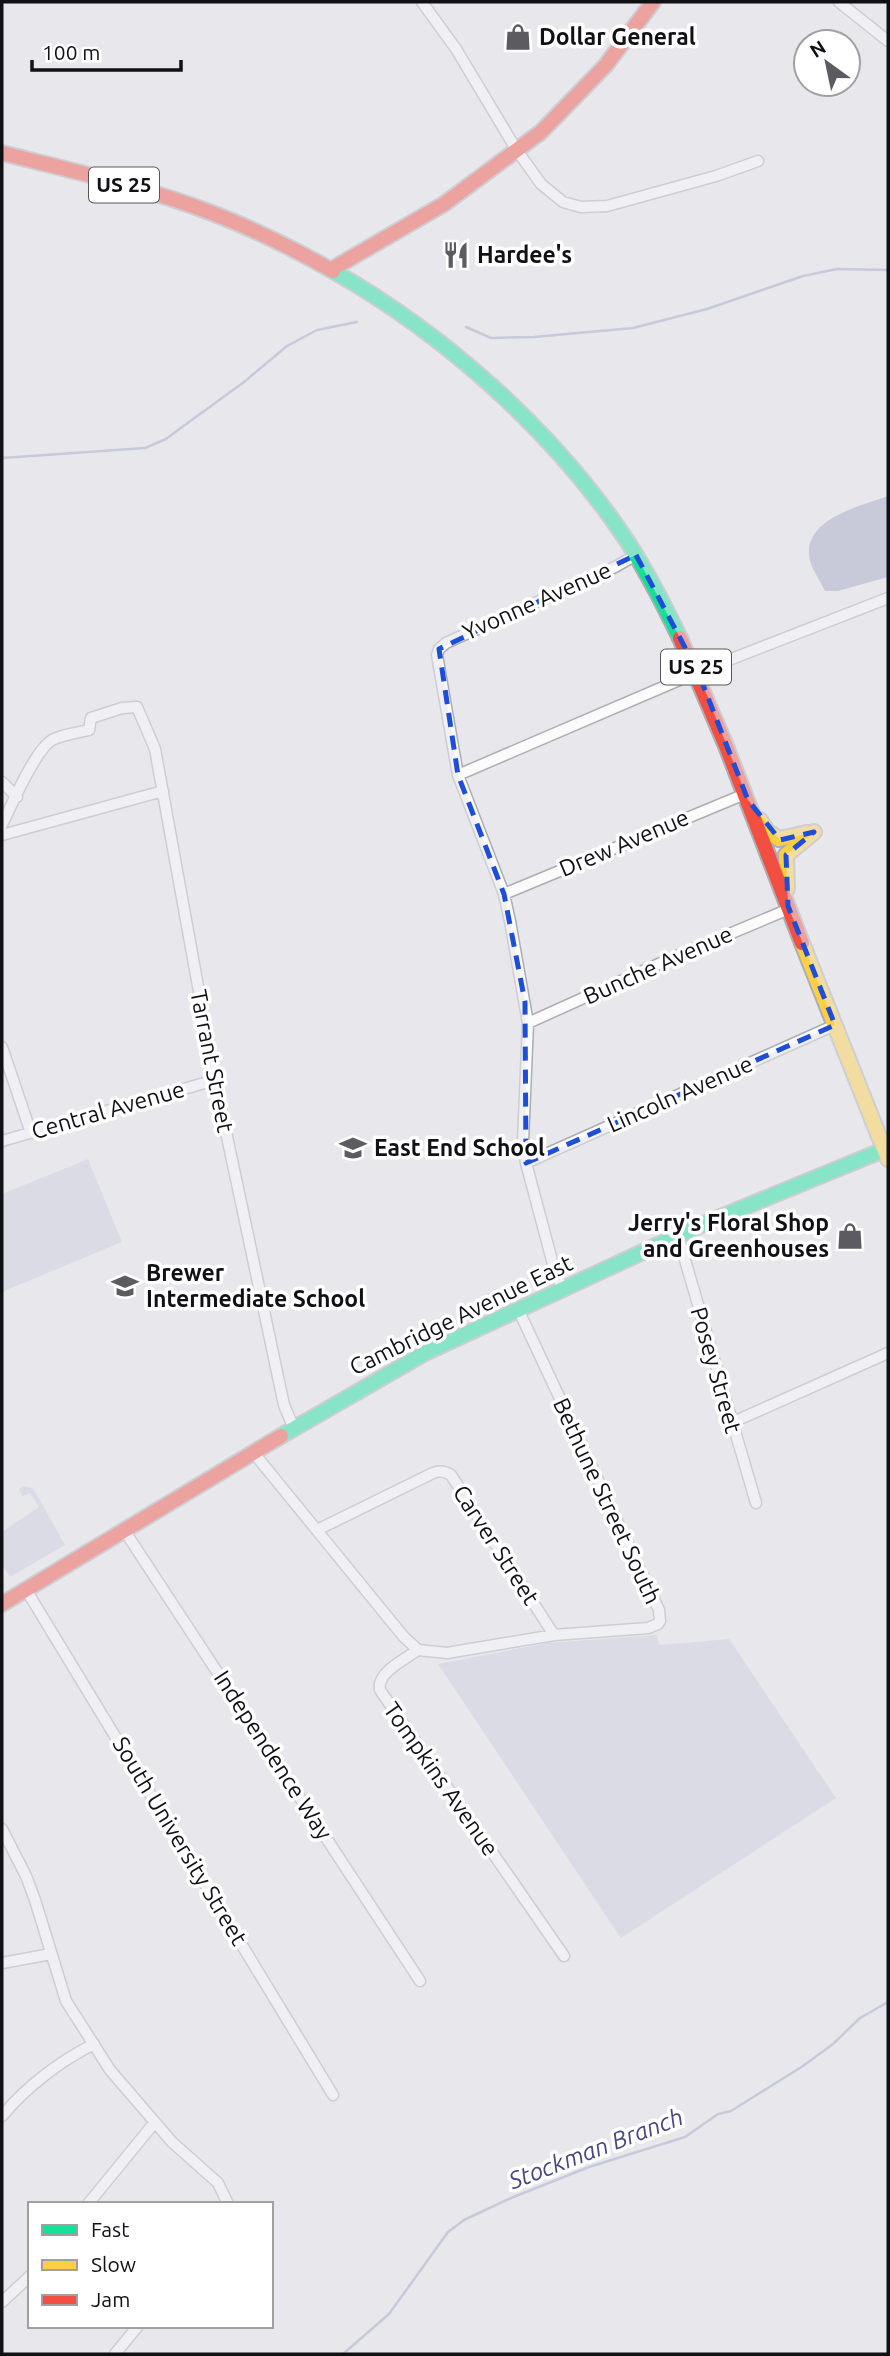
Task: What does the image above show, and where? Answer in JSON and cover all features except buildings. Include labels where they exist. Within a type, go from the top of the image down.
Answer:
[{"type":"main road","points":[[332,269],[452,199],[541,132],[607,65],[653,2]]},
{"type":"main road","name":"US 25","points":[[2,153],[197,207],[243,225],[332,269],[423,328],[510,401],[544,436],[583,483],[636,555],[671,616],[698,672],[887,1152]]},
{"type":"main road","points":[[746,797],[767,831],[779,839],[814,832],[786,855],[789,908]]},
{"type":"main road","name":"Cambridge Avenue East","points":[[2,1604],[253,1452],[425,1353],[790,1186],[887,1152]]},
{"type":"street","points":[[422,2],[456,50],[516,149],[541,184],[555,197],[571,205],[591,208],[624,202],[758,161]]},
{"type":"street","points":[[839,2],[888,41]]},
{"type":"street","name":"Yvonne Avenue","points":[[458,775],[437,661],[439,649],[446,643],[636,555]]},
{"type":"street","points":[[562,1289],[526,1164],[522,1122],[528,1023],[504,894],[458,775],[698,672],[888,598]]},
{"type":"street","name":"Tarrant Street","points":[[17,797],[45,745],[55,739],[89,730],[91,718],[122,708],[137,707],[155,749],[215,1080],[284,1405],[294,1429]]},
{"type":"street","points":[[2,782],[17,797],[2,825]]},
{"type":"street","points":[[2,835],[163,791]]},
{"type":"street","name":"Drew Avenue","points":[[504,894],[746,797]]},
{"type":"street","name":"Bunche Avenue","points":[[528,1023],[789,908]]},
{"type":"street","name":"Lincoln Avenue","points":[[526,1164],[835,1025]]},
{"type":"street","points":[[2,1047],[31,1133]]},
{"type":"street","name":"Central Avenue","points":[[2,1141],[215,1080]]},
{"type":"street","name":"Posey Street","points":[[678,1236],[756,1503]]},
{"type":"street","name":"Bethune Street South","points":[[418,1650],[447,1653],[554,1635],[648,1628],[658,1624],[660,1616],[518,1309]]},
{"type":"street","points":[[731,1423],[888,1353]]},
{"type":"street","points":[[253,1452],[418,1650]]},
{"type":"street","name":"Carver Street","points":[[317,1530],[433,1472],[447,1473],[451,1475],[554,1635]]},
{"type":"street","name":"Independence Way","points":[[124,1530],[420,1981]]},
{"type":"street","name":"South University Street","points":[[25,1588],[333,2095]]},
{"type":"street","name":"Tompkins Avenue","points":[[418,1650],[382,1678],[378,1685],[380,1690],[564,1956]]},
{"type":"street","points":[[2,1829],[26,1877],[66,2001],[110,2070],[172,2142],[218,2183],[227,2202]]},
{"type":"street","points":[[2,1963],[51,1954]]},
{"type":"street","points":[[2,2116],[27,2091],[74,2054],[94,2044]]},
{"type":"street","points":[[90,2202],[155,2122]]},
{"type":"street","points":[[2,2302],[28,2278]]},
{"type":"street","points":[[115,2354],[136,2328]]},
{"type":"highlighted area","points":[[636,555],[698,672],[748,800],[780,840],[814,832],[786,855],[788,906],[835,1025],[526,1163],[525,1002],[504,894],[458,775],[439,649]]},
{"type":"shaded area","points":[[88,1159],[122,1242],[2,1292],[2,1194]]},
{"type":"shaded area","points":[[24,1486],[32,1488],[36,1493],[65,1545],[10,1577],[2,1564],[2,1532],[39,1507],[30,1493],[22,1496],[19,1489]]},
{"type":"shaded area","points":[[657,1635],[659,1645],[729,1639],[836,1798],[621,1938],[438,1664],[547,1643]]},
{"type":"water","points":[[888,496],[888,577],[838,591],[825,591],[810,561],[809,547],[814,535],[835,516]]},
{"type":"waterway","points":[[466,327],[491,338],[633,328],[707,309],[803,276],[837,269],[888,270]]},
{"type":"waterway","points":[[2,458],[145,448],[166,439],[244,382],[287,346],[317,330],[357,322]]},
{"type":"waterway","name":"Stockman Branch","points":[[343,2354],[389,2314],[448,2232],[464,2220],[589,2167],[685,2137],[718,2114],[731,2111],[803,2066],[833,2044],[860,2018],[888,2002]]},
{"type":"traffic: fast","points":[[333,271],[374,296],[455,354],[529,421],[563,458],[623,535],[646,572],[680,638]]},
{"type":"traffic: fast","points":[[281,1436],[425,1353],[701,1225],[888,1148]]},
{"type":"traffic: slow","points":[[760,820],[767,831],[779,839],[807,833]]},
{"type":"traffic: slow","points":[[787,889],[786,855],[814,832]]},
{"type":"traffic: slow","points":[[802,943],[888,1159]]},
{"type":"traffic: jam","points":[[332,269],[444,204],[541,132],[606,65],[653,2]]},
{"type":"traffic: jam","points":[[2,153],[108,180],[186,204],[228,219],[333,271]]},
{"type":"traffic: jam","points":[[680,638],[726,746],[802,943]]},
{"type":"traffic: jam","points":[[2,1604],[281,1436]]},
{"type":"place","name":"Dollar General","points":[[518,37]]},
{"type":"place","name":"Hardee's","points":[[456,255]]},
{"type":"place","name":"East End School","points":[[353,1148]]},
{"type":"place","name":"Jerry's Floral Shop and Greenhouses","points":[[850,1236]]},
{"type":"place","name":"Brewer Intermediate School","points":[[125,1286]]}]
